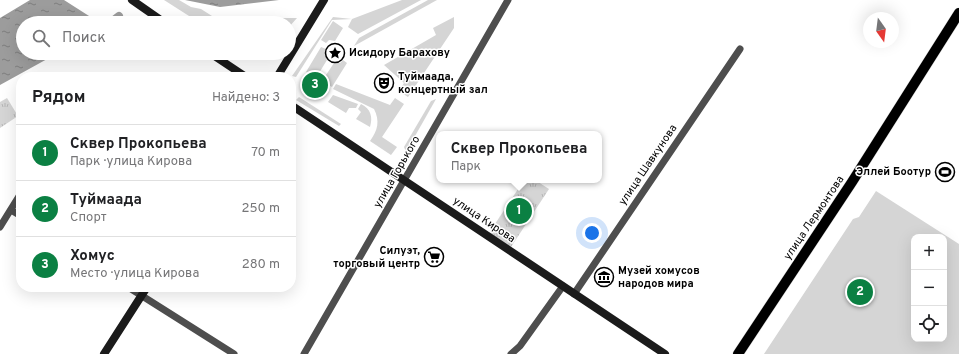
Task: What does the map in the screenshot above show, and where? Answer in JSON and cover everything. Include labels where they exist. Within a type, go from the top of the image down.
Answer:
[{"type":"main road","points":[[132,0],[155,16]]},
{"type":"main road","points":[[296,46],[324,0]]},
{"type":"main road","name":"улица Лермонтова","points":[[738,354],[852,182],[959,13]]},
{"type":"main road","points":[[220,60],[238,72]]},
{"type":"main road","points":[[280,72],[287,60]]},
{"type":"main road","name":"улица Кирова","points":[[296,108],[664,354]]},
{"type":"main road","points":[[104,354],[144,292]]},
{"type":"street","name":"улица Горького","points":[[304,354],[508,0]]},
{"type":"street","name":"улица Шавкунова","points":[[574,294],[740,49]]},
{"type":"street","points":[[0,227],[16,202]]},
{"type":"street","points":[[11,210],[16,213]]},
{"type":"street","points":[[511,354],[520,346],[563,286]]},
{"type":"street","points":[[136,292],[234,354]]},
{"type":"green space","points":[[164,0],[179,0],[191,7],[201,9],[212,16],[189,16]]},
{"type":"green space","points":[[402,0],[421,0],[358,34],[348,27],[352,19]]},
{"type":"green space","points":[[428,0],[437,0],[354,46],[359,38]]},
{"type":"green space","points":[[333,17],[352,19],[332,20],[296,77],[295,72]]},
{"type":"green space","points":[[454,17],[454,28],[408,97],[399,91],[404,83],[384,65],[436,35],[433,28]]},
{"type":"green space","points":[[333,21],[343,28],[335,41],[329,40],[326,43],[321,40]]},
{"type":"green space","points":[[321,47],[326,49],[325,54],[327,60],[316,78],[306,72]]},
{"type":"green space","points":[[343,60],[347,63],[332,87],[322,81],[334,63],[340,63]]},
{"type":"green space","points":[[336,84],[390,105],[395,98],[404,104],[382,137],[397,147],[391,155],[370,141],[375,133],[377,125],[377,118],[374,109],[333,89]]},
{"type":"green space","points":[[333,95],[358,104],[356,108],[349,108],[346,113],[328,102]]},
{"type":"green space","points":[[299,97],[341,124],[339,126],[296,100]]},
{"type":"green space","points":[[7,98],[16,113],[16,117],[0,128],[0,102]]},
{"type":"green space","points":[[436,99],[406,152],[404,147],[431,101]]},
{"type":"green space","points":[[361,104],[369,111],[371,120],[370,127],[356,119],[361,112],[358,109]]},
{"type":"green space","points":[[522,183],[540,183],[549,189],[511,247],[489,233]]},
{"type":"green space","points":[[876,191],[943,234],[911,234],[911,342],[947,342],[947,236],[959,244],[959,354],[764,354],[853,219],[859,217]]},
{"type":"water","points":[[30,0],[64,0],[89,16],[16,16],[16,60],[45,60],[24,72],[16,72],[16,76],[0,85],[0,18]]},
{"type":"water","points":[[185,0],[279,0],[220,7]]},
{"type":"place","name":"Исидору Барахову","points":[[335,53]]},
{"type":"place","name":"Туймаада, концертный зал","points":[[384,83]]},
{"type":"place","name":"Хомус","points":[[315,85]]},
{"type":"place","name":"Эллей Боотур","points":[[945,172]]},
{"type":"place","name":"Сквер Прокопьева","points":[[519,211]]},
{"type":"place","name":"Силуэт, торговый центр","points":[[434,257]]},
{"type":"place","name":"Музей хомусов народов мира","points":[[604,277]]},
{"type":"place","name":"Туймаада","points":[[860,292]]}]
